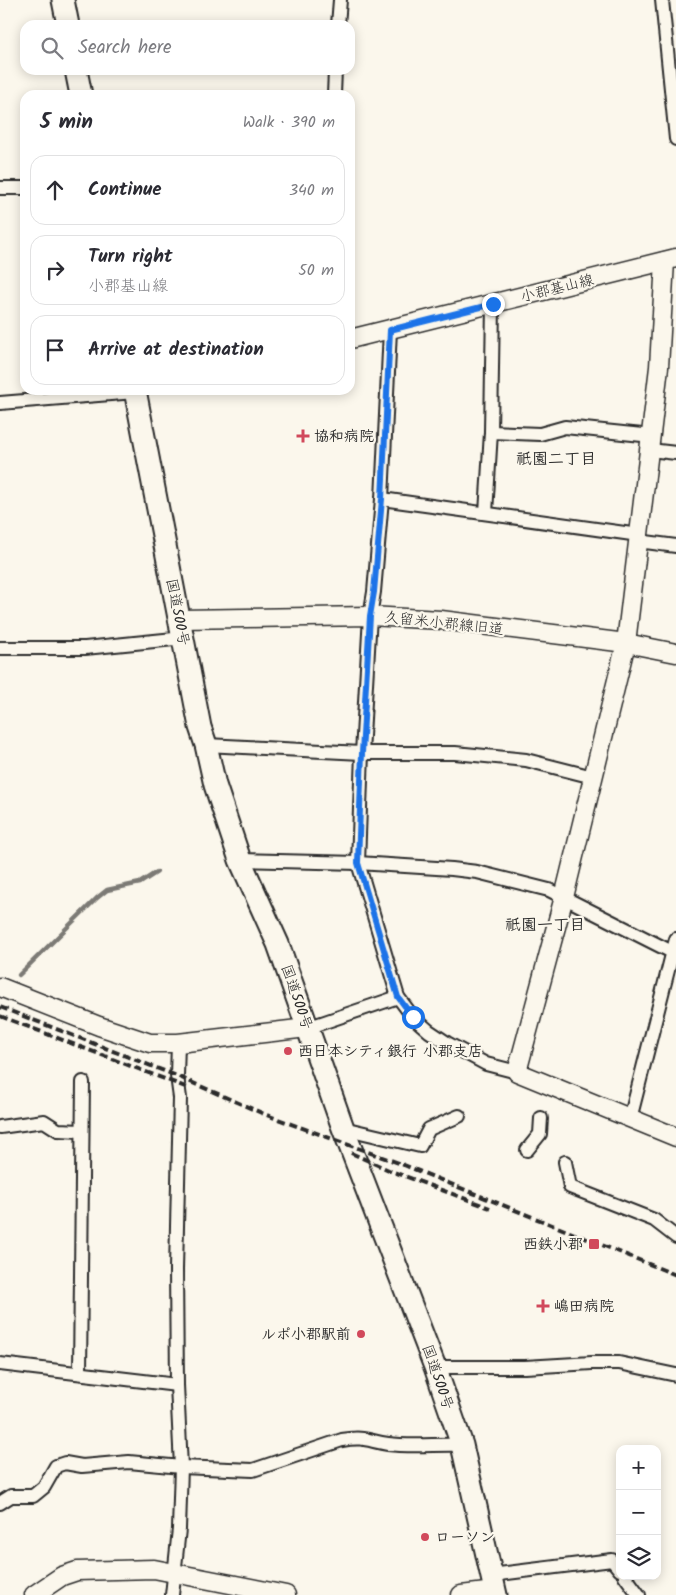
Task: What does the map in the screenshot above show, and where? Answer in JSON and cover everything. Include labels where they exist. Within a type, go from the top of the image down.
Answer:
[{"type":"highway","points":[[63,0],[67,20]]},
{"type":"highway","points":[[77,75],[80,90]]},
{"type":"highway","name":"国道500号","points":[[140,395],[200,727],[215,785],[240,860],[278,944],[343,1128],[435,1366],[462,1445],[494,1587]]},
{"type":"street","points":[[338,20],[340,0]]},
{"type":"street","points":[[662,0],[676,139]]},
{"type":"street","points":[[334,90],[335,75]]},
{"type":"street","points":[[0,188],[20,188]]},
{"type":"street","points":[[517,1072],[564,897],[626,643],[671,260]]},
{"type":"street","name":"小郡基山線","points":[[355,338],[671,260]]},
{"type":"street","points":[[486,513],[491,432],[493,304]]},
{"type":"street","points":[[390,330],[382,499],[374,592],[370,616],[358,863],[398,997],[413,1017],[429,1031],[486,1064],[517,1072],[676,1137]]},
{"type":"street","points":[[0,403],[93,395]]},
{"type":"street","points":[[491,432],[540,434],[565,427],[651,443],[676,453]]},
{"type":"street","points":[[382,499],[486,513],[639,538],[676,546]]},
{"type":"street","name":"久留米小郡線旧道","points":[[182,629],[370,616],[441,620],[626,643],[676,652]]},
{"type":"street","points":[[0,648],[85,648],[182,629]]},
{"type":"street","points":[[206,745],[362,753],[455,753],[517,759],[593,778]]},
{"type":"street","points":[[240,860],[358,863],[452,868],[477,872],[549,890],[674,953]]},
{"type":"street","points":[[630,1119],[674,953],[676,939]]},
{"type":"street","points":[[0,987],[129,1037],[150,1042],[178,1043],[307,1028],[398,997]]},
{"type":"street","points":[[172,1595],[179,1529],[181,1467],[177,1385],[176,1269],[180,1098],[177,1076],[178,1043]]},
{"type":"street","points":[[80,1373],[83,1082]]},
{"type":"street","points":[[343,1128],[420,1146],[429,1129],[459,1116]]},
{"type":"street","points":[[526,1150],[540,1134],[541,1118]]},
{"type":"street","points":[[0,1127],[44,1121],[58,1130],[82,1131]]},
{"type":"street","points":[[565,1162],[570,1187],[654,1220],[676,1237]]},
{"type":"street","points":[[435,1366],[525,1367],[618,1363],[676,1375]]},
{"type":"street","points":[[0,1364],[177,1385]]},
{"type":"street","points":[[0,1503],[11,1496],[33,1496],[44,1487],[56,1466],[64,1463],[82,1466],[129,1462],[181,1467],[253,1470],[342,1440],[356,1438],[367,1438],[388,1444],[462,1445]]},
{"type":"street","points":[[461,1595],[612,1560],[616,1565]]},
{"type":"street","points":[[34,1595],[62,1576],[78,1571],[154,1569],[286,1595]]},
{"type":"street","points":[[627,1580],[639,1595]]},
{"type":"waterway","points":[[19,975],[107,890],[140,883],[157,872]]},
{"type":"railway","points":[[0,1007],[177,1076],[264,1114],[404,1165],[676,1275]]},
{"type":"railway","points":[[0,1016],[188,1088]]},
{"type":"railway","points":[[351,1153],[391,1171],[490,1208]]},
{"type":"place","name":"協和病院","points":[[303,436]]},
{"type":"place","name":"西日本シティ銀行 小郡支店","points":[[288,1051]]},
{"type":"place","name":"西鉄小郡","points":[[594,1244]]},
{"type":"place","name":"嶋田病院","points":[[543,1306]]},
{"type":"place","name":"ルポ小郡駅前","points":[[361,1334]]},
{"type":"place","name":"ローソン","points":[[425,1537]]},
{"type":"district","name":"祇園二丁目","points":[[556,458]]},
{"type":"district","name":"祇園一丁目","points":[[545,924]]},
{"type":"route","points":[[413,1017],[398,997],[358,863],[370,616],[374,592],[382,499],[390,330],[493,304]]}]
